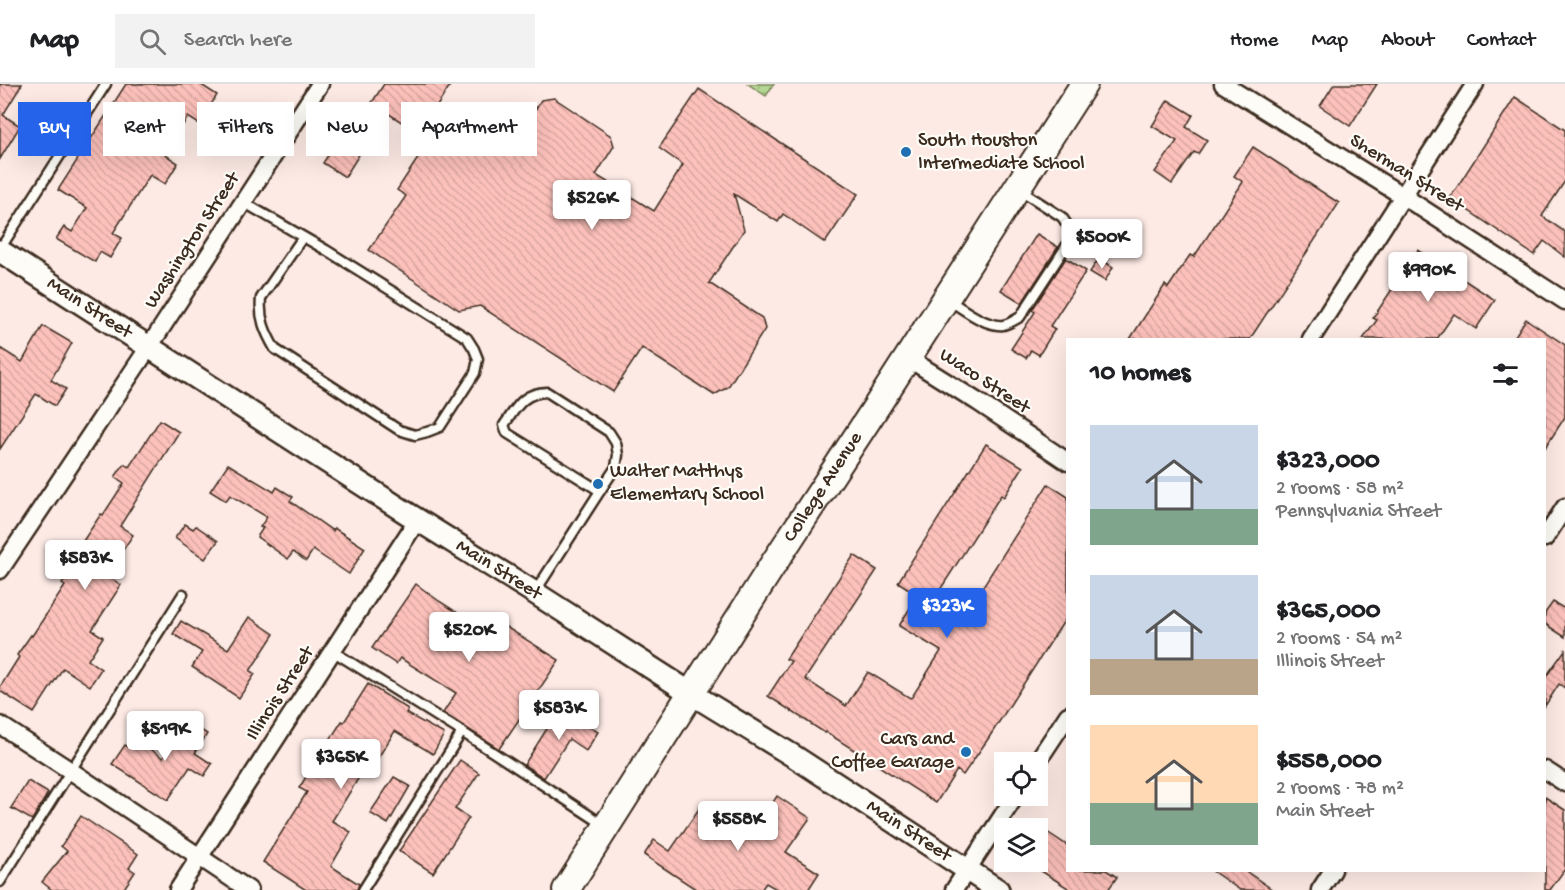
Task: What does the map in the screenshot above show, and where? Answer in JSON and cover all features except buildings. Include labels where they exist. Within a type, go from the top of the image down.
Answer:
[{"type":"main road","name":"College Avenue","points":[[569,889],[774,563],[1084,84]]},
{"type":"street","name":"Washington Street","points":[[0,570],[149,347],[320,84]]},
{"type":"street","name":"Sherman Street","points":[[1223,84],[1403,196],[1565,301]]},
{"type":"street","points":[[1312,338],[1475,84]]},
{"type":"street","name":"Main Street","points":[[0,250],[692,694],[795,757],[998,890]]},
{"type":"street","name":"Waco Street","points":[[908,358],[1066,461]]},
{"type":"street","points":[[1546,536],[1565,507]]},
{"type":"street","name":"Illinois Street","points":[[178,890],[418,519]]},
{"type":"street","points":[[1044,752],[1066,718]]},
{"type":"street","points":[[0,725],[249,890]]},
{"type":"street","points":[[1546,771],[1565,783]]},
{"type":"street","points":[[954,890],[1009,806]]},
{"type":"street","points":[[1320,890],[1332,872]]},
{"type":"lane","points":[[0,250],[106,84]]},
{"type":"lane","points":[[946,298],[986,323],[1001,325],[1012,322],[1020,317],[1069,242],[1070,230],[1062,217],[1017,188]]},
{"type":"lane","points":[[243,202],[303,237],[467,338],[478,359],[475,373],[440,426],[415,435],[399,430],[275,349],[262,322],[261,298],[303,237]]},
{"type":"lane","points":[[535,593],[616,467],[618,455],[616,443],[609,432],[547,392],[537,393],[523,399],[504,425],[507,433],[600,491]]},
{"type":"lane","points":[[0,882],[183,594]]},
{"type":"lane","points":[[334,652],[607,827]]},
{"type":"lane","points":[[363,890],[462,732]]},
{"type":"green space","points":[[748,84],[774,84],[766,96]]},
{"type":"place","name":"South Houston Intermediate School","points":[[906,152]]},
{"type":"place","name":"Walter Matthys Elementary School","points":[[598,484]]},
{"type":"place","name":"Cars and Coffee Garage","points":[[966,752]]}]
